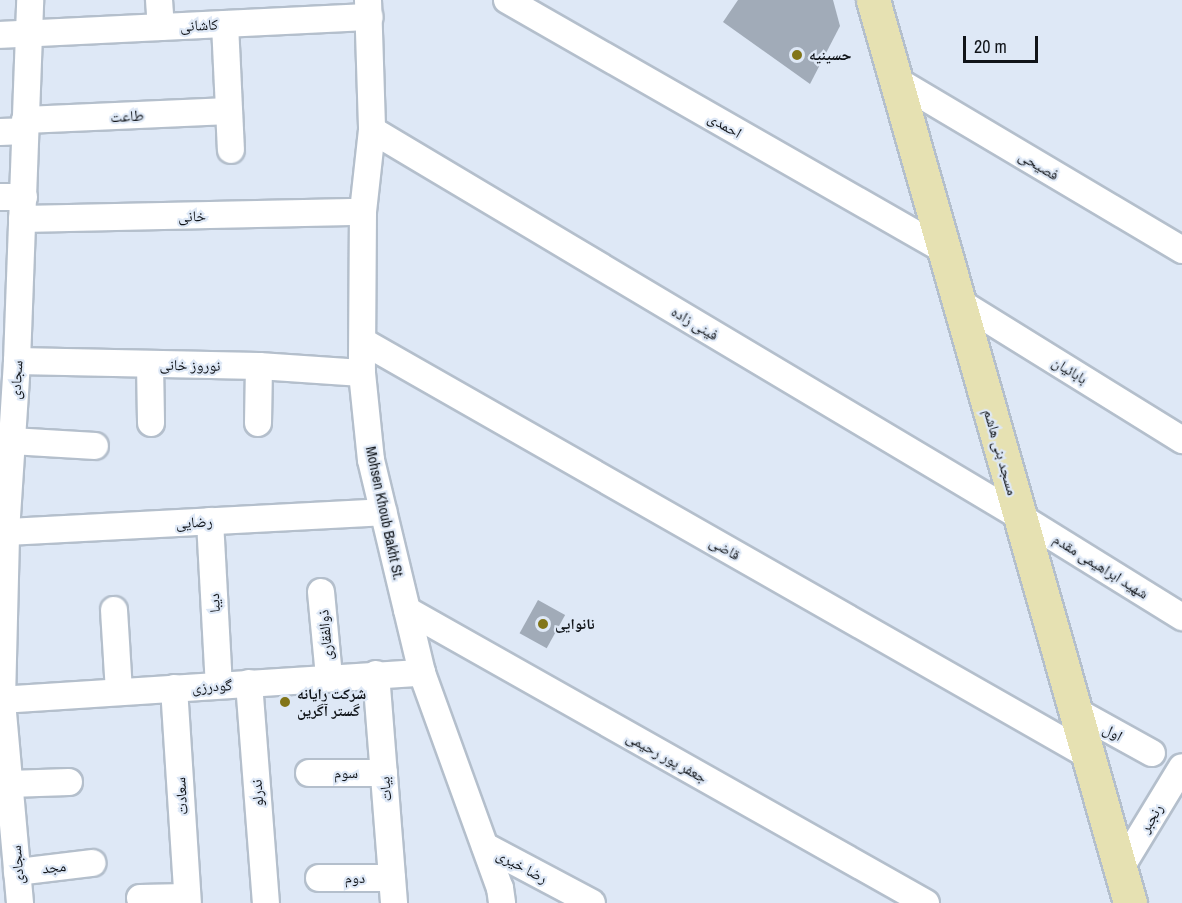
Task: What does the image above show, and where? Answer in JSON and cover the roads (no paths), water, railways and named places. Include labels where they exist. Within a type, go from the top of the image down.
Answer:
[{"type":"main road","name":"مسجد بنی هاشم","points":[[873,0],[1086,754],[1129,893]]},
{"type":"street","name":"سجادی","points":[[20,903],[17,872],[7,827],[9,784],[1,700],[2,596],[6,532],[5,482],[12,441],[10,276],[17,128],[30,0]]},
{"type":"street","points":[[159,0],[161,27]]},
{"type":"street","name":"احمدی","points":[[507,0],[944,250]]},
{"type":"street","name":"کاشانی","points":[[0,35],[225,24],[369,8]]},
{"type":"street","name":"Mohsen Khoub Bakht St.","points":[[369,8],[372,130],[363,212],[364,342],[362,373],[370,460],[422,673],[500,888],[501,903]]},
{"type":"street","points":[[225,24],[231,150]]},
{"type":"street","name":"فصیحی","points":[[896,80],[1182,250]]},
{"type":"street","name":"طاعت","points":[[17,128],[229,111]]},
{"type":"street","name":"فینی زاده","points":[[372,130],[1019,516]]},
{"type":"street","name":"خانی","points":[[15,204],[363,212]]},
{"type":"street","name":"بابائیان","points":[[958,301],[1182,440]]},
{"type":"street","name":"قاضی","points":[[364,342],[1086,754]]},
{"type":"street","points":[[150,364],[151,423]]},
{"type":"street","name":"نوروز خانی","points":[[11,375],[150,364],[259,366],[362,373]]},
{"type":"street","points":[[258,423],[259,366]]},
{"type":"street","points":[[12,441],[95,446]]},
{"type":"street","name":"رضایی","points":[[6,532],[383,512]]},
{"type":"street","name":"شهید ابراهیمی مقدم","points":[[1019,516],[1182,617]]},
{"type":"street","name":"دیبا","points":[[210,521],[219,685]]},
{"type":"street","name":"ذوالفقاری","points":[[321,592],[328,677]]},
{"type":"street","points":[[114,610],[119,692]]},
{"type":"street","name":"جعفر پور رحیمی","points":[[407,610],[926,903]]},
{"type":"street","name":"گودرزی","points":[[1,700],[328,677],[422,673]]},
{"type":"street","name":"بیات","points":[[376,674],[393,891]]},
{"type":"street","name":"ندرلو","points":[[249,683],[266,903]]},
{"type":"street","name":"سعادت","points":[[174,688],[188,900]]},
{"type":"street","name":"اول","points":[[1074,710],[1152,753]]},
{"type":"street","name":"سوم","points":[[309,773],[384,773]]},
{"type":"street","name":"رنجبر","points":[[1129,893],[1181,773]]},
{"type":"street","points":[[9,784],[69,782]]},
{"type":"street","name":"رضا خیری","points":[[485,846],[592,903]]},
{"type":"street","name":"مجد","points":[[17,872],[92,863]]},
{"type":"street","name":"دوم","points":[[319,878],[393,891]]},
{"type":"street","points":[[140,898],[188,900]]},
{"type":"place","name":"حسینیه","points":[[797,55]]},
{"type":"place","name":"نانوایی","points":[[543,624]]},
{"type":"place","name":"شرکت رایانه گستر آگرین","points":[[285,702]]}]
